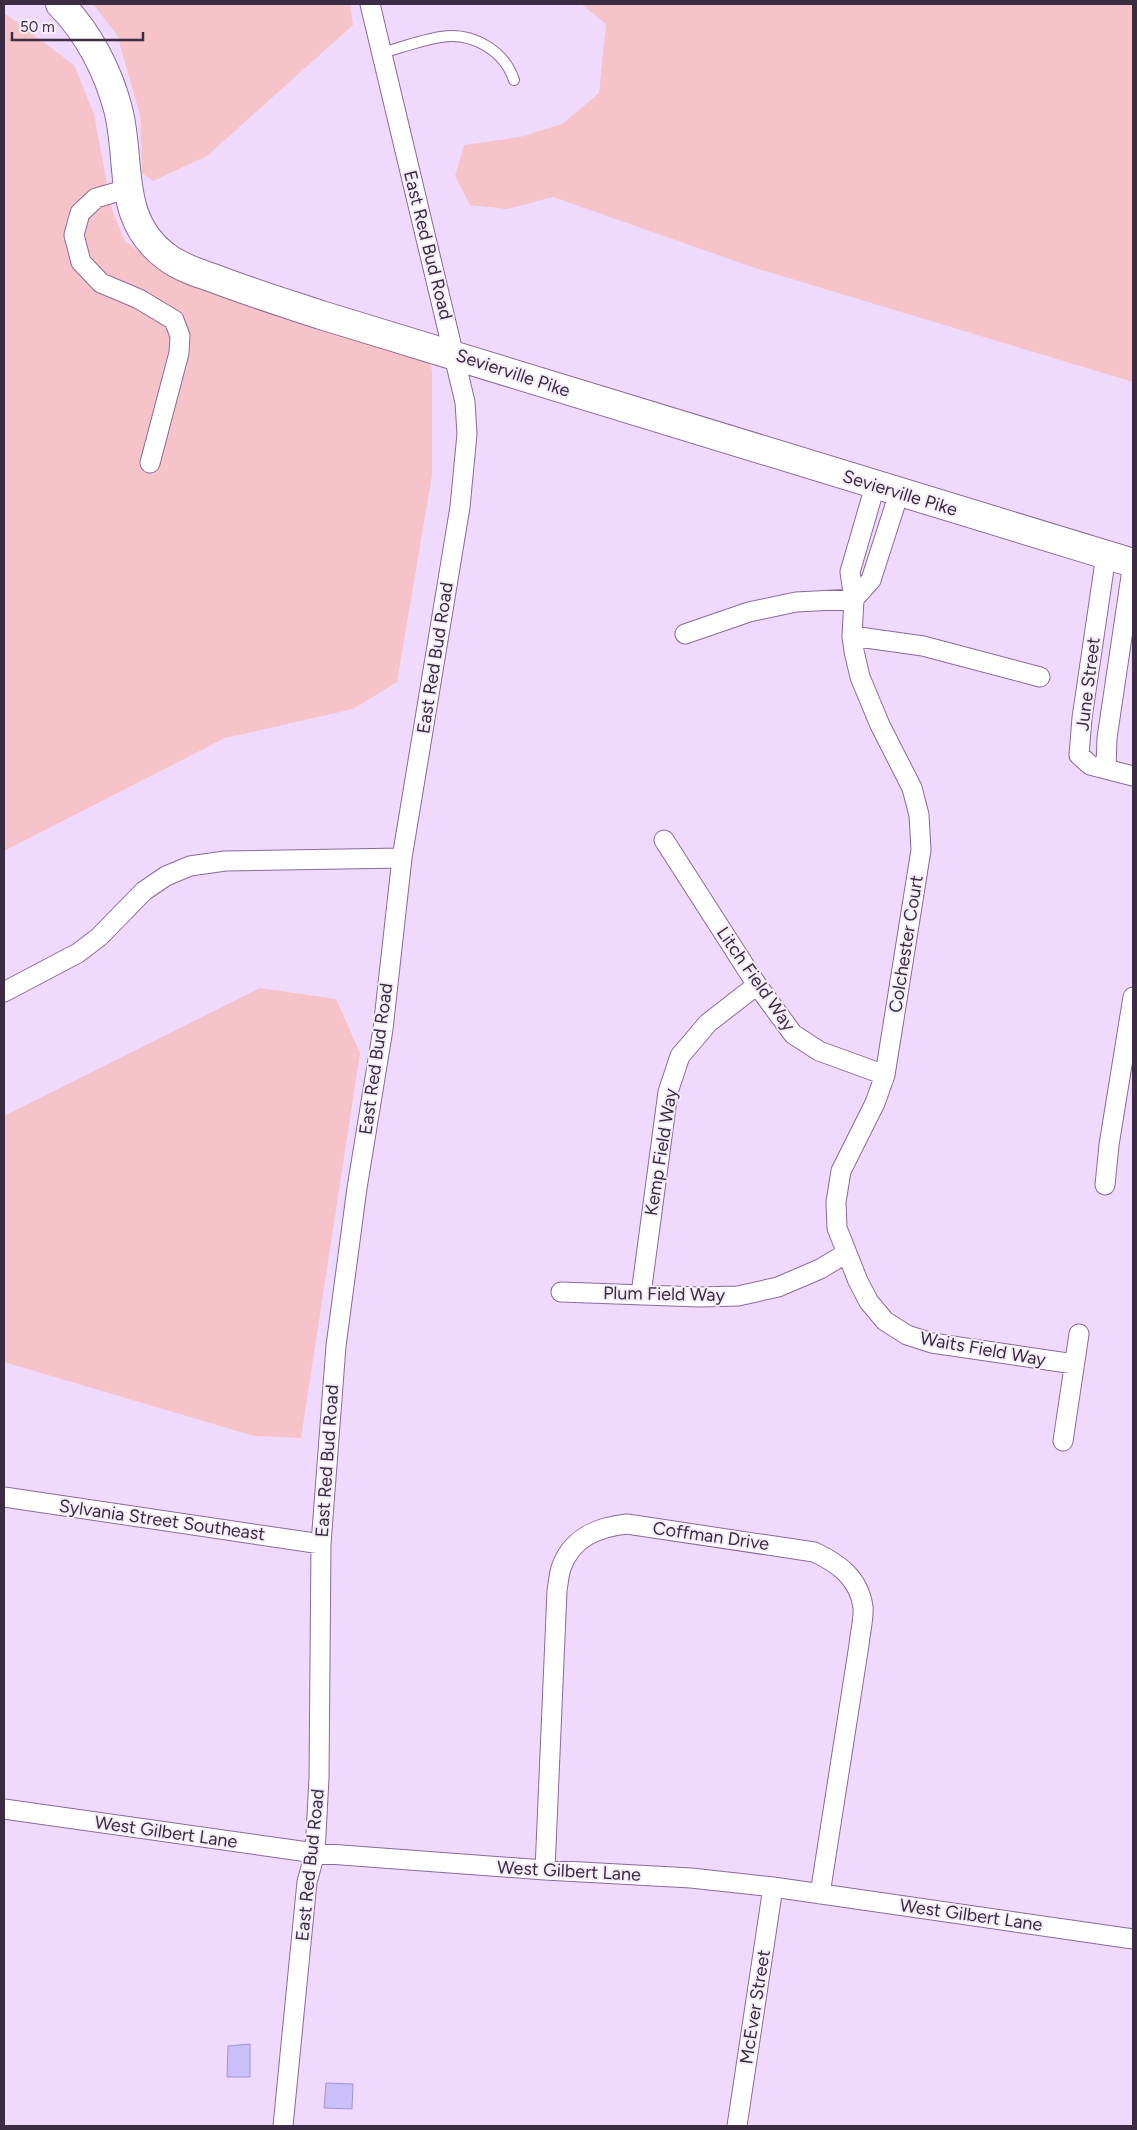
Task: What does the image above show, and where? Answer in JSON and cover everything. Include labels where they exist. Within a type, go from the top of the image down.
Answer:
[{"type":"street","name":"Sevierville Pike","points":[[60,4],[88,40],[101,62],[113,90],[119,110],[126,158],[127,189],[141,227],[156,248],[169,259],[185,268],[321,315],[454,354],[887,489],[1133,563]]},
{"type":"street","name":"East Red Bud Road","points":[[283,2126],[307,1882],[315,1853],[319,1778],[321,1544],[336,1346],[357,1188],[383,1029],[402,858],[458,516],[467,434],[465,402],[380,53],[370,4]]},
{"type":"street","points":[[127,189],[96,198],[80,213],[74,235],[81,262],[101,283],[139,299],[174,320],[180,336],[179,353],[150,463]]},
{"type":"street","points":[[685,634],[749,612],[796,602],[854,599],[871,580],[887,489]]},
{"type":"street","name":"Colchester Court","points":[[847,1253],[837,1228],[836,1202],[841,1171],[875,1104],[884,1075],[919,860],[919,815],[912,788],[880,725],[860,677],[852,636],[854,599],[850,572],[887,489]]},
{"type":"street","name":"June Street","points":[[1106,555],[1082,718],[1079,755],[1090,765],[1133,776]]},
{"type":"street","points":[[1106,769],[1107,738],[1133,563]]},
{"type":"street","points":[[852,636],[923,646],[1040,677]]},
{"type":"street","name":"Litch Field Way","points":[[664,840],[757,985],[793,1034],[819,1051],[884,1075]]},
{"type":"street","points":[[4,992],[78,953],[99,937],[144,891],[166,876],[190,866],[225,861],[402,858]]},
{"type":"street","name":"Kemp Field Way","points":[[641,1294],[668,1092],[680,1056],[708,1023],[757,985]]},
{"type":"street","points":[[1105,1185],[1109,1145],[1133,997]]},
{"type":"street","name":"Plum Field Way","points":[[561,1292],[699,1297],[738,1296],[778,1287],[820,1269],[847,1253]]},
{"type":"street","name":"Waits Field Way","points":[[847,1253],[869,1302],[885,1321],[907,1335],[932,1343],[1074,1364]]},
{"type":"street","points":[[1063,1441],[1079,1334]]},
{"type":"street","name":"Sylvania Street Southeast","points":[[4,1496],[321,1544]]},
{"type":"street","name":"Coffman Drive","points":[[545,1870],[557,1591],[561,1567],[571,1550],[585,1536],[605,1526],[627,1524],[814,1552],[834,1561],[858,1587],[863,1608],[859,1646],[820,1894]]},
{"type":"street","name":"West Gilbert Lane","points":[[4,1809],[315,1853],[545,1870],[691,1878],[773,1887],[1133,1939]]},
{"type":"street","name":"McEver Street","points":[[737,2126],[773,1887]]},
{"type":"lane","points":[[380,53],[442,36],[469,37],[495,50],[510,70],[514,80]]},
{"type":"shaded area","points":[[93,4],[350,4],[353,25],[207,156],[153,181],[142,173],[140,115],[117,35]]},
{"type":"shaded area","points":[[581,4],[1133,4],[1133,382],[755,268],[553,197],[507,209],[470,205],[455,176],[464,145],[520,137],[562,124],[599,93],[606,24]]},
{"type":"shaded area","points":[[4,13],[74,65],[94,114],[112,210],[125,241],[159,267],[430,360],[432,373],[432,475],[397,682],[353,709],[225,738],[4,851]]},
{"type":"shaded area","points":[[260,988],[336,999],[360,1053],[301,1438],[254,1436],[4,1362],[4,1116]]},
{"type":"building","points":[[250,2044],[250,2077],[227,2077],[228,2046]]},
{"type":"building","points":[[326,2083],[353,2084],[352,2109],[324,2108]]}]
